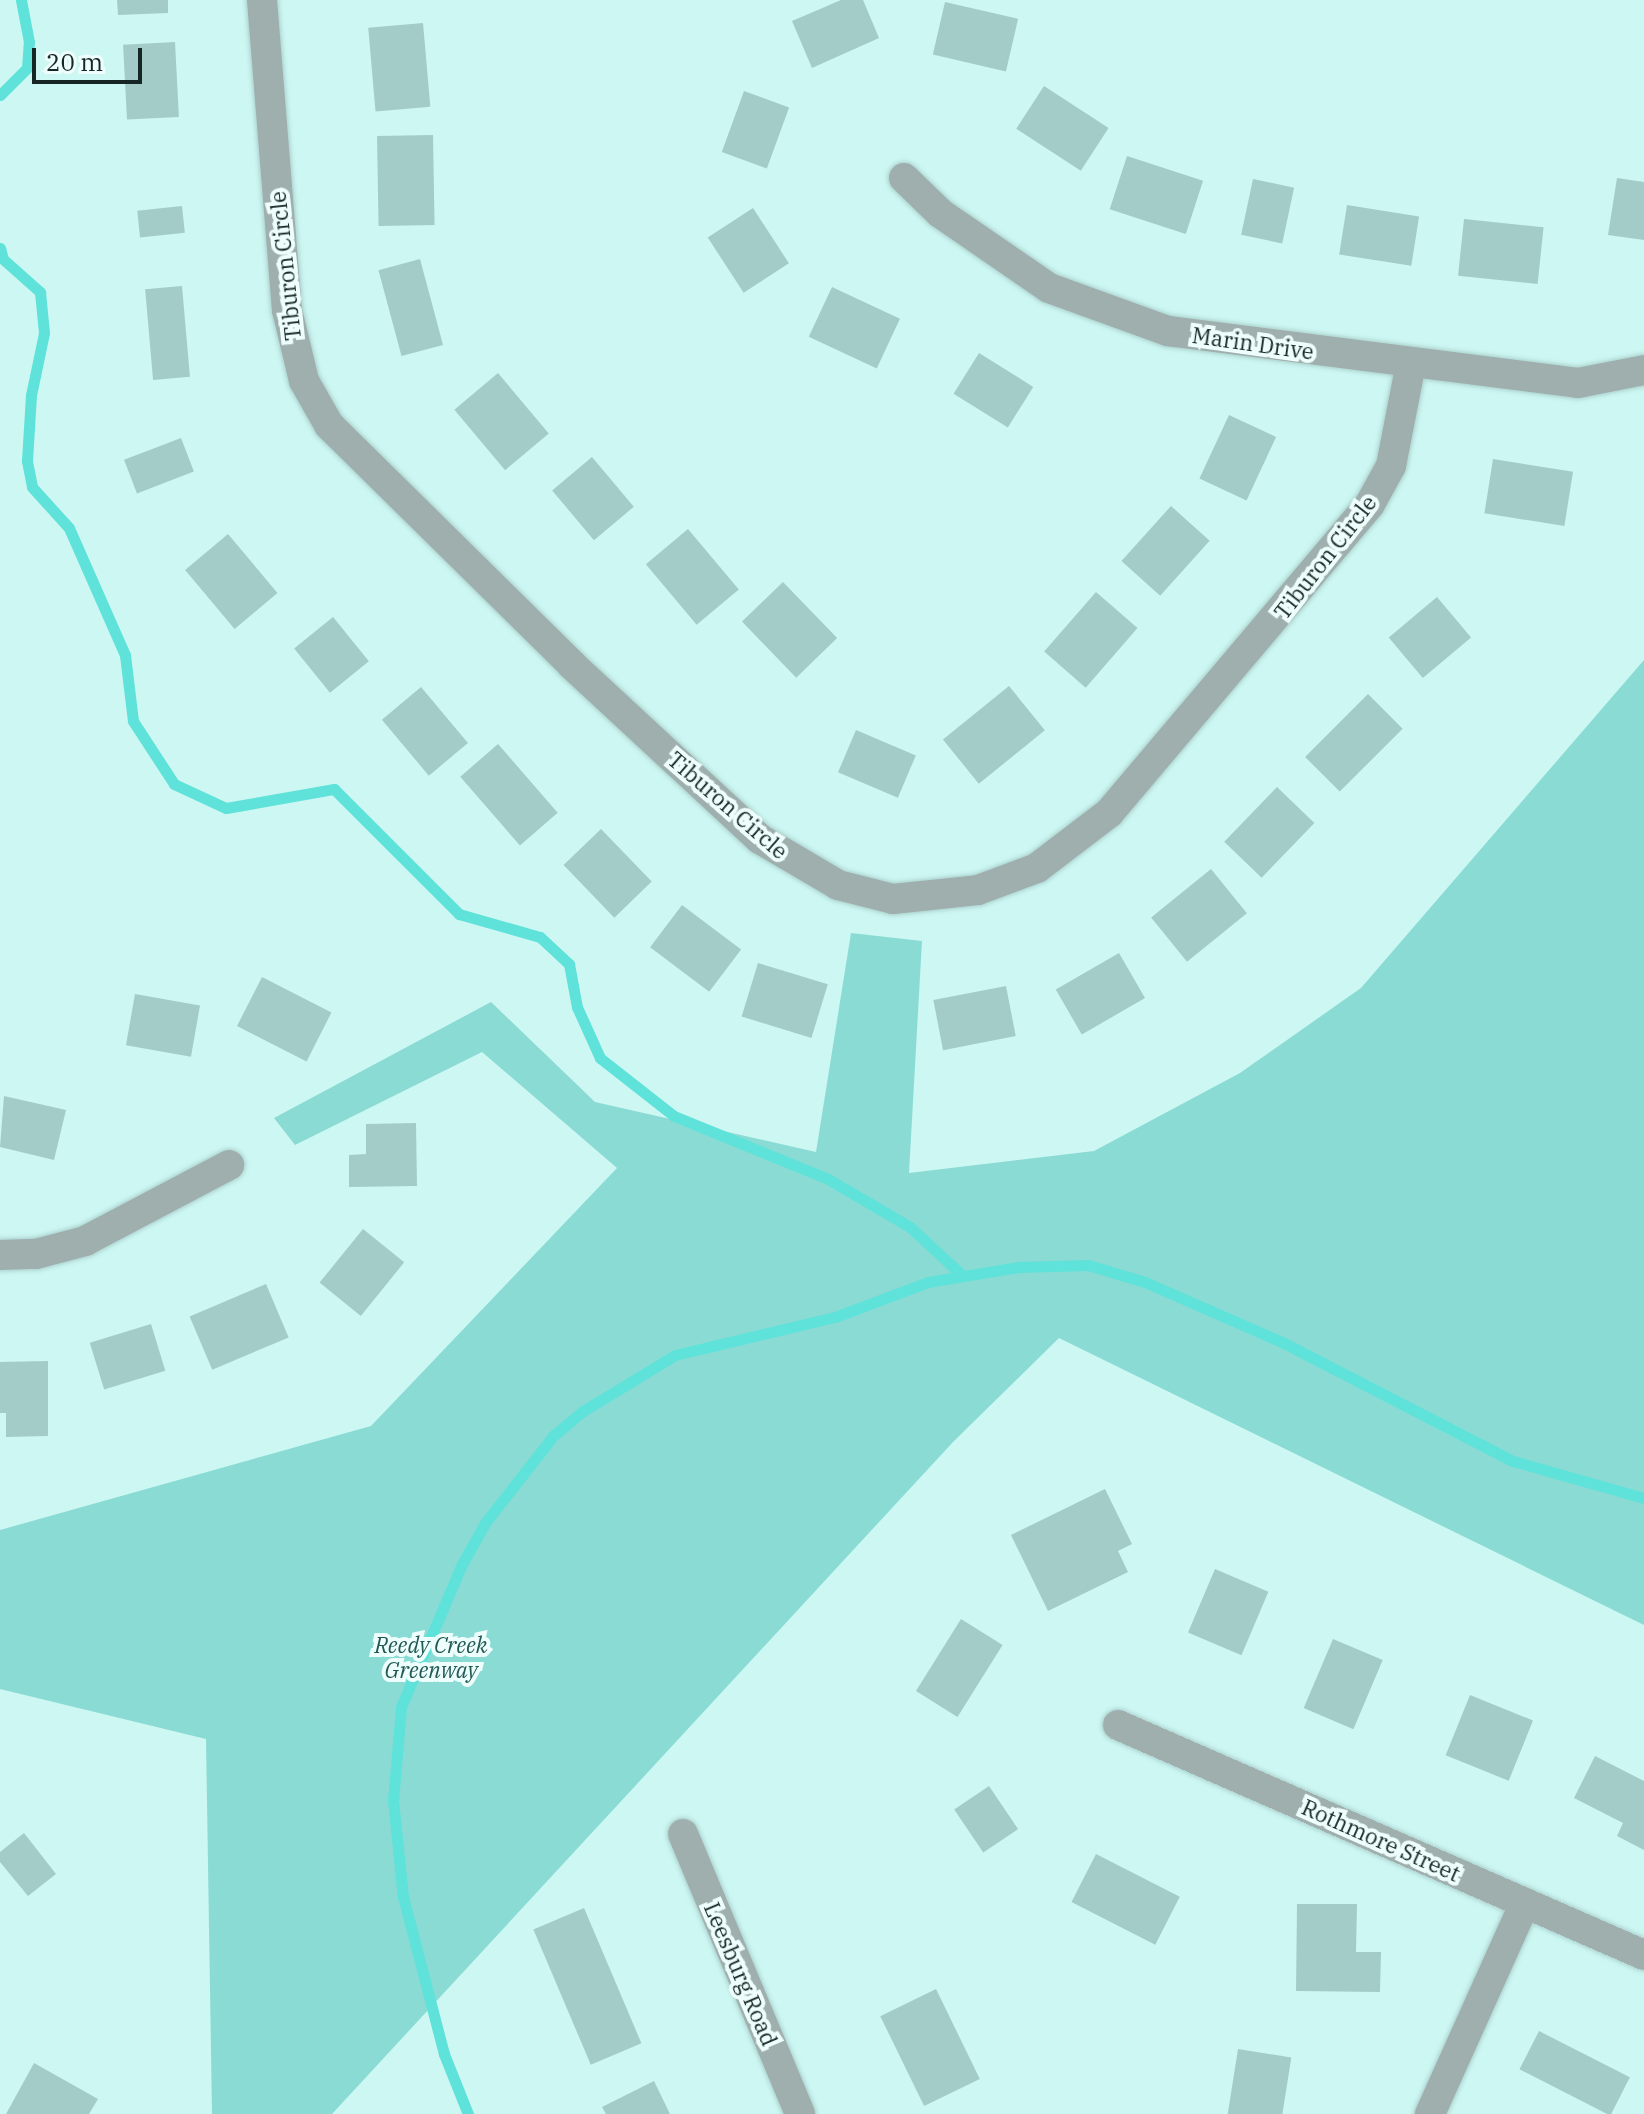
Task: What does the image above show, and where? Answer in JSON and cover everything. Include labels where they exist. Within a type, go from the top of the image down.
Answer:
[{"type":"street","name":"Tiburon Circle","points":[[262,0],[290,324],[304,381],[329,425],[572,665],[760,839],[810,872],[863,893],[921,899],[993,885],[1060,854],[1109,813],[1370,504],[1391,466],[1411,363]]},
{"type":"street","name":"Marin Drive","points":[[904,178],[940,213],[1013,267],[1121,318],[1168,331],[1578,383],[1644,370]]},
{"type":"street","points":[[0,1255],[36,1254],[85,1241],[229,1165]]},
{"type":"street","name":"Rothmore Street","points":[[1118,1725],[1644,1955]]},
{"type":"street","name":"Leesburg Road","points":[[683,1834],[800,2114]]},
{"type":"street","points":[[1430,2114],[1525,1903]]},
{"type":"green space","name":"Reedy Creek Greenway","points":[[1644,660],[1644,1625],[1059,1338],[953,1442],[332,2114],[212,2114],[206,1739],[0,1689],[0,1530],[371,1426],[617,1168],[482,1052],[295,1145],[274,1118],[491,1002],[595,1102],[816,1152],[851,933],[922,941],[909,1173],[1094,1151],[1240,1073],[1361,988]]},
{"type":"building","points":[[117,0],[168,0],[168,13],[118,15]]},
{"type":"building","points":[[841,0],[863,0],[879,38],[812,68],[792,21]]},
{"type":"building","points":[[945,2],[1018,19],[1006,71],[933,55]]},
{"type":"building","points":[[423,23],[430,107],[376,111],[368,28]]},
{"type":"building","points":[[175,42],[179,117],[127,120],[123,45]]},
{"type":"building","points":[[1044,86],[1109,128],[1081,171],[1016,129]]},
{"type":"building","points":[[744,91],[789,107],[767,168],[722,152]]},
{"type":"building","points":[[433,135],[435,225],[379,226],[377,136]]},
{"type":"building","points":[[1127,156],[1203,181],[1186,234],[1110,209]]},
{"type":"building","points":[[1617,178],[1644,182],[1644,240],[1608,235]]},
{"type":"building","points":[[1253,179],[1294,188],[1282,243],[1241,235]]},
{"type":"building","points":[[1347,205],[1419,216],[1411,266],[1339,254]]},
{"type":"building","points":[[182,206],[185,233],[140,238],[137,211]]},
{"type":"building","points":[[753,208],[789,263],[744,293],[708,237]]},
{"type":"building","points":[[1464,219],[1544,227],[1538,284],[1458,276]]},
{"type":"building","points":[[420,259],[443,345],[402,356],[378,270]]},
{"type":"building","points":[[182,286],[190,377],[153,380],[145,289]]},
{"type":"building","points":[[832,287],[900,319],[877,369],[809,337]]},
{"type":"building","points":[[979,353],[1033,387],[1008,428],[954,394]]},
{"type":"building","points":[[498,373],[549,434],[505,470],[454,410]]},
{"type":"building","points":[[1229,415],[1276,437],[1247,500],[1199,478]]},
{"type":"building","points":[[181,438],[194,472],[137,493],[124,460]]},
{"type":"building","points":[[592,457],[634,507],[594,540],[552,490]]},
{"type":"building","points":[[1493,459],[1573,472],[1564,526],[1484,513]]},
{"type":"building","points":[[1171,506],[1210,541],[1160,596],[1121,561]]},
{"type":"building","points":[[688,529],[739,590],[697,625],[646,564]]},
{"type":"building","points":[[228,534],[277,593],[235,629],[185,570]]},
{"type":"building","points":[[783,582],[837,638],[796,678],[742,622]]},
{"type":"building","points":[[1096,592],[1138,628],[1086,688],[1044,652]]},
{"type":"building","points":[[1437,597],[1471,638],[1423,678],[1389,637]]},
{"type":"building","points":[[333,617],[369,661],[330,693],[294,648]]},
{"type":"building","points":[[1009,686],[1045,730],[979,784],[943,739]]},
{"type":"building","points":[[421,687],[468,743],[429,776],[382,720]]},
{"type":"building","points":[[1368,694],[1403,729],[1340,792],[1305,757]]},
{"type":"building","points":[[856,730],[916,755],[898,798],[838,772]]},
{"type":"building","points":[[498,744],[558,813],[520,845],[460,777]]},
{"type":"building","points":[[1277,787],[1314,823],[1262,878],[1224,842]]},
{"type":"building","points":[[601,829],[652,882],[614,918],[564,865]]},
{"type":"building","points":[[1211,869],[1247,913],[1187,962],[1151,917]]},
{"type":"building","points":[[682,905],[741,950],[709,992],[650,947]]},
{"type":"building","points":[[1119,953],[1145,998],[1082,1035],[1056,990]]},
{"type":"building","points":[[758,963],[828,984],[811,1038],[742,1017]]},
{"type":"building","points":[[262,977],[331,1012],[307,1061],[237,1026]]},
{"type":"building","points":[[1006,986],[1016,1036],[943,1050],[933,1000]]},
{"type":"building","points":[[135,994],[200,1005],[191,1057],[126,1045]]},
{"type":"building","points":[[4,1096],[66,1110],[54,1160],[0,1147]]},
{"type":"building","points":[[416,1123],[417,1186],[349,1187],[349,1155],[366,1154],[366,1124]]},
{"type":"building","points":[[363,1229],[404,1262],[361,1316],[320,1283]]},
{"type":"building","points":[[266,1284],[289,1337],[212,1370],[190,1316]]},
{"type":"building","points":[[151,1324],[165,1371],[104,1390],[90,1343]]},
{"type":"building","points":[[48,1361],[48,1436],[6,1437],[6,1413],[0,1413],[0,1362]]},
{"type":"building","points":[[1105,1489],[1132,1544],[1118,1551],[1128,1572],[1048,1611],[1011,1535]]},
{"type":"building","points":[[1215,1569],[1268,1592],[1241,1655],[1188,1633]]},
{"type":"building","points":[[961,1619],[1003,1645],[958,1717],[916,1691]]},
{"type":"building","points":[[1333,1639],[1383,1660],[1353,1729],[1304,1708]]},
{"type":"building","points":[[1470,1695],[1533,1720],[1509,1781],[1446,1755]]},
{"type":"building","points":[[1595,1756],[1644,1781],[1644,1850],[1617,1836],[1623,1823],[1574,1798]]},
{"type":"building","points":[[989,1786],[1018,1829],[983,1853],[954,1809]]},
{"type":"building","points":[[24,1833],[56,1874],[28,1896],[0,1862],[0,1852]]},
{"type":"building","points":[[1096,1854],[1180,1897],[1155,1945],[1071,1902]]},
{"type":"building","points":[[1297,1904],[1357,1904],[1356,1952],[1381,1952],[1380,1992],[1296,1991]]},
{"type":"building","points":[[584,1908],[641,2043],[591,2065],[533,1929]]},
{"type":"building","points":[[936,1989],[980,2079],[924,2106],[880,2016]]},
{"type":"building","points":[[1539,2031],[1630,2077],[1611,2114],[1607,2114],[1519,2069]]},
{"type":"building","points":[[1238,2049],[1291,2057],[1282,2114],[1228,2114]]},
{"type":"building","points":[[34,2063],[98,2099],[89,2114],[6,2114]]},
{"type":"building","points":[[654,2081],[670,2114],[606,2114],[602,2107]]},
{"type":"waterway","points":[[0,95],[27,68],[29,42],[21,0]]},
{"type":"waterway","points":[[0,248],[3,259],[40,292],[44,333],[31,395],[27,461],[32,487],[69,528],[125,655],[133,721],[174,784],[226,808],[334,789],[459,914],[540,937],[569,964],[577,1007],[600,1058],[674,1116],[828,1179],[910,1227],[963,1276]]},
{"type":"waterway","points":[[468,2114],[444,2054],[403,1897],[393,1801],[401,1707],[461,1566],[485,1523],[553,1436],[583,1411],[675,1355],[835,1317],[928,1282],[1019,1267],[1088,1265],[1145,1282],[1282,1342],[1513,1461],[1644,1498]]}]
